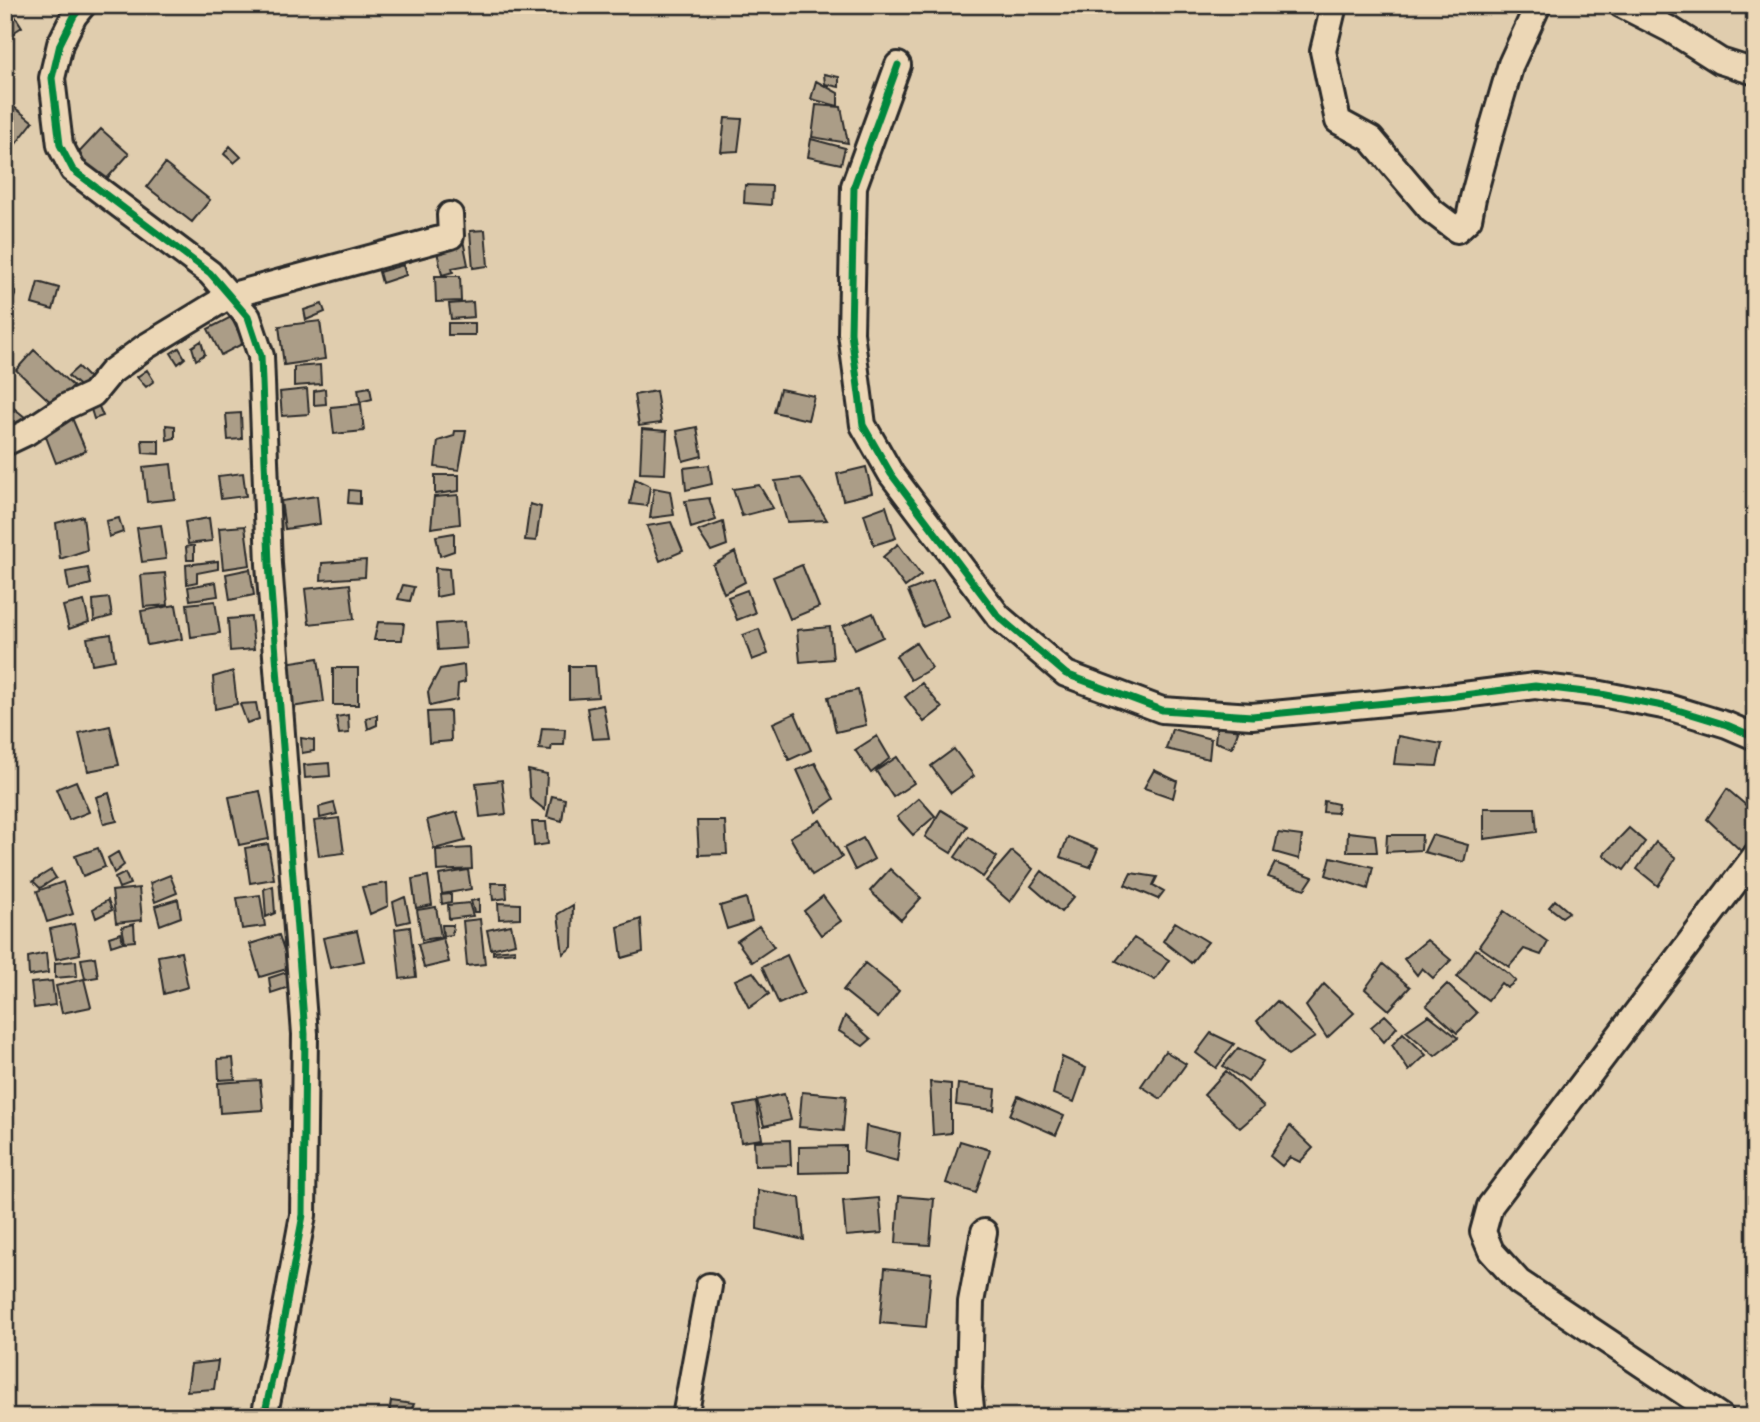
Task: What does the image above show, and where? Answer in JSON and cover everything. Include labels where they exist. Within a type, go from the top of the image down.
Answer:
[{"type":"street","points":[[83,5],[60,44],[52,78],[60,145],[73,170],[209,273],[248,317],[261,356],[269,564],[305,1034],[303,1215],[264,1417]]},
{"type":"street","points":[[1334,5],[1324,51],[1338,121],[1371,139],[1432,211],[1457,230],[1469,219],[1511,64],[1538,5]]},
{"type":"street","points":[[1622,5],[1671,30],[1720,61],[1755,72]]},
{"type":"street","points":[[898,65],[854,186],[851,333],[863,425],[891,474],[999,617],[1066,674],[1161,710],[1252,716],[1535,686],[1601,694],[1668,708],[1727,725],[1755,737]]},
{"type":"street","points":[[5,443],[26,433],[67,406],[93,394],[111,372],[145,347],[229,296],[451,236],[450,215]]},
{"type":"street","points":[[1721,1417],[1519,1282],[1492,1251],[1483,1232],[1490,1206],[1755,856]]},
{"type":"street","points":[[972,1417],[969,1389],[971,1301],[984,1232]]},
{"type":"street","points":[[685,1417],[709,1286]]},
{"type":"building","points":[[5,5],[8,5],[22,27],[5,38]]},
{"type":"building","points":[[241,5],[237,12],[228,7]]},
{"type":"building","points":[[247,5],[265,5],[260,13]]},
{"type":"building","points":[[277,5],[288,5],[286,12],[276,8]]},
{"type":"building","points":[[824,74],[839,77],[839,87],[825,84]]},
{"type":"building","points":[[816,81],[838,93],[838,106],[811,99]]},
{"type":"building","points":[[5,100],[33,122],[15,145],[5,136]]},
{"type":"building","points":[[816,105],[841,107],[848,143],[812,137]]},
{"type":"building","points":[[725,118],[742,119],[738,151],[721,152]]},
{"type":"building","points":[[101,129],[129,154],[102,184],[74,158]]},
{"type":"building","points":[[811,139],[845,148],[841,164],[808,157]]},
{"type":"building","points":[[230,146],[241,157],[234,163],[224,154]]},
{"type":"building","points":[[165,164],[210,200],[192,222],[147,187]]},
{"type":"building","points":[[745,185],[772,186],[771,205],[744,203]]},
{"type":"building","points":[[485,230],[488,266],[473,268],[470,231]]},
{"type":"building","points":[[463,240],[468,265],[452,268],[453,272],[442,275],[435,242]]},
{"type":"building","points":[[403,265],[406,275],[382,283],[379,272]]},
{"type":"building","points":[[435,276],[460,276],[461,301],[436,302]]},
{"type":"building","points":[[6,282],[16,293],[11,304],[5,301]]},
{"type":"building","points":[[38,282],[59,288],[53,310],[32,304]]},
{"type":"building","points":[[473,302],[474,317],[451,319],[449,304]]},
{"type":"building","points":[[322,304],[325,312],[306,320],[304,310]]},
{"type":"building","points":[[231,317],[244,343],[221,355],[208,329]]},
{"type":"building","points":[[320,321],[325,359],[284,365],[279,326]]},
{"type":"building","points":[[448,323],[475,323],[475,335],[448,335]]},
{"type":"building","points":[[201,341],[205,354],[196,360],[192,347]]},
{"type":"building","points":[[179,348],[185,358],[178,364],[171,353]]},
{"type":"building","points":[[34,350],[73,386],[55,406],[16,370]]},
{"type":"building","points":[[320,365],[321,384],[294,386],[294,367]]},
{"type":"building","points":[[78,367],[93,382],[84,390],[68,376]]},
{"type":"building","points":[[147,370],[154,381],[146,387],[137,377]]},
{"type":"building","points":[[370,387],[372,399],[360,402],[358,389]]},
{"type":"building","points":[[307,389],[309,414],[282,416],[280,392]]},
{"type":"building","points":[[325,389],[326,404],[314,405],[314,391]]},
{"type":"building","points":[[780,389],[814,396],[808,420],[774,412]]},
{"type":"building","points":[[656,391],[661,423],[639,426],[634,395]]},
{"type":"building","points":[[97,402],[103,416],[94,419],[90,406]]},
{"type":"building","points":[[361,404],[364,431],[334,434],[331,407]]},
{"type":"building","points":[[10,405],[26,418],[12,437],[5,432],[5,410]]},
{"type":"building","points":[[241,413],[242,439],[228,440],[226,414]]},
{"type":"building","points":[[72,418],[86,451],[56,463],[43,429]]},
{"type":"building","points":[[166,425],[175,426],[175,438],[167,440]]},
{"type":"building","points":[[697,427],[702,456],[683,461],[677,431]]},
{"type":"building","points":[[642,429],[667,431],[665,474],[640,473]]},
{"type":"building","points":[[455,431],[466,431],[459,470],[435,467],[438,441],[454,436]]},
{"type":"building","points":[[142,440],[159,440],[159,454],[143,453]]},
{"type":"building","points":[[171,464],[175,499],[147,502],[143,467]]},
{"type":"building","points":[[709,465],[712,484],[686,490],[684,468]]},
{"type":"building","points":[[866,467],[872,493],[843,500],[837,474]]},
{"type":"building","points":[[243,473],[246,496],[221,499],[218,476]]},
{"type":"building","points":[[435,475],[459,475],[459,491],[435,494]]},
{"type":"building","points":[[801,478],[827,520],[787,522],[775,481]]},
{"type":"building","points":[[635,479],[650,486],[647,506],[630,504]]},
{"type":"building","points":[[759,485],[773,508],[742,516],[733,489]]},
{"type":"building","points":[[654,488],[670,491],[674,515],[650,518]]},
{"type":"building","points":[[349,490],[360,491],[360,504],[348,503]]},
{"type":"building","points":[[458,495],[460,524],[431,528],[434,497]]},
{"type":"building","points":[[317,496],[320,524],[285,529],[281,501]]},
{"type":"building","points":[[709,498],[716,520],[691,528],[685,501]]},
{"type":"building","points":[[530,504],[541,507],[536,541],[525,540]]},
{"type":"building","points":[[886,506],[896,538],[874,545],[864,514]]},
{"type":"building","points":[[83,516],[87,550],[60,559],[56,523]]},
{"type":"building","points":[[119,518],[123,532],[109,537],[106,521]]},
{"type":"building","points":[[209,518],[212,541],[188,544],[185,522]]},
{"type":"building","points":[[671,522],[683,551],[660,561],[647,526]]},
{"type":"building","points":[[723,522],[727,545],[711,551],[698,531]]},
{"type":"building","points":[[161,525],[166,559],[142,562],[137,528]]},
{"type":"building","points":[[245,526],[250,565],[223,569],[219,528]]},
{"type":"building","points":[[454,533],[454,551],[440,556],[436,536]]},
{"type":"building","points":[[898,544],[921,575],[905,587],[883,557]]},
{"type":"building","points":[[194,545],[194,560],[187,560],[186,547]]},
{"type":"building","points":[[735,552],[745,582],[724,593],[713,565]]},
{"type":"building","points":[[366,560],[365,577],[321,580],[322,563]]},
{"type":"building","points":[[218,561],[218,569],[197,573],[197,582],[187,584],[186,565]]},
{"type":"building","points":[[802,565],[819,607],[790,619],[773,577]]},
{"type":"building","points":[[88,568],[91,584],[69,590],[66,572]]},
{"type":"building","points":[[435,568],[449,569],[451,594],[436,597]]},
{"type":"building","points":[[250,569],[254,595],[230,600],[226,574]]},
{"type":"building","points":[[165,573],[168,605],[144,607],[141,575]]},
{"type":"building","points":[[933,581],[948,616],[923,627],[908,591]]},
{"type":"building","points":[[216,582],[218,596],[190,600],[188,587]]},
{"type":"building","points":[[350,584],[354,619],[309,624],[305,589]]},
{"type":"building","points":[[403,585],[414,587],[410,601],[398,599]]},
{"type":"building","points":[[747,590],[755,613],[737,620],[728,597]]},
{"type":"building","points":[[109,598],[112,616],[94,621],[93,600]]},
{"type":"building","points":[[84,601],[89,622],[69,629],[63,606]]},
{"type":"building","points":[[215,601],[220,633],[191,637],[187,604]]},
{"type":"building","points":[[176,605],[182,639],[147,645],[141,611]]},
{"type":"building","points":[[873,613],[883,637],[854,650],[843,626]]},
{"type":"building","points":[[251,617],[254,649],[230,651],[228,619]]},
{"type":"building","points":[[378,622],[404,623],[402,640],[374,640]]},
{"type":"building","points":[[464,622],[466,648],[438,650],[436,624]]},
{"type":"building","points":[[830,627],[833,659],[800,662],[797,630]]},
{"type":"building","points":[[759,629],[768,654],[752,660],[743,635]]},
{"type":"building","points":[[111,634],[115,660],[92,664],[87,638]]},
{"type":"building","points":[[916,643],[932,668],[911,680],[896,656]]},
{"type":"building","points":[[318,658],[324,702],[291,707],[285,663]]},
{"type":"building","points":[[464,665],[465,682],[458,684],[457,700],[430,706],[428,692],[440,669]]},
{"type":"building","points":[[569,666],[595,666],[598,697],[569,699]]},
{"type":"building","points":[[333,668],[358,668],[358,705],[333,705]]},
{"type":"building","points":[[233,671],[237,704],[215,709],[213,677]]},
{"type":"building","points":[[922,683],[942,708],[924,722],[905,697]]},
{"type":"building","points":[[858,690],[866,725],[836,732],[828,697]]},
{"type":"building","points":[[256,703],[259,719],[247,723],[240,704]]},
{"type":"building","points":[[603,705],[609,738],[592,739],[587,708]]},
{"type":"building","points":[[450,711],[451,741],[429,743],[427,712]]},
{"type":"building","points":[[795,713],[811,750],[789,760],[773,723]]},
{"type":"building","points":[[348,715],[349,733],[339,734],[336,717]]},
{"type":"building","points":[[377,715],[377,725],[368,729],[366,718]]},
{"type":"building","points":[[1217,723],[1238,731],[1232,748],[1215,742]]},
{"type":"building","points":[[110,726],[119,765],[88,771],[79,733]]},
{"type":"building","points":[[542,728],[565,729],[564,745],[552,745],[551,750],[539,749]]},
{"type":"building","points":[[1172,729],[1211,739],[1209,759],[1166,749]]},
{"type":"building","points":[[877,736],[890,758],[871,773],[855,750]]},
{"type":"building","points":[[1398,736],[1442,744],[1437,766],[1394,764]]},
{"type":"building","points":[[301,738],[314,740],[314,751],[302,753]]},
{"type":"building","points":[[954,749],[974,776],[951,793],[931,766]]},
{"type":"building","points":[[897,757],[914,783],[893,797],[876,771]]},
{"type":"building","points":[[329,763],[330,776],[305,778],[304,765]]},
{"type":"building","points":[[815,763],[834,799],[816,812],[797,770]]},
{"type":"building","points":[[528,770],[547,774],[545,810],[530,798]]},
{"type":"building","points":[[1154,770],[1177,781],[1173,798],[1144,788]]},
{"type":"building","points":[[502,780],[506,814],[480,817],[476,783]]},
{"type":"building","points":[[76,781],[89,812],[69,820],[56,789]]},
{"type":"building","points":[[1727,789],[1755,813],[1755,829],[1742,852],[1707,819]]},
{"type":"building","points":[[260,791],[269,839],[239,845],[229,797]]},
{"type":"building","points":[[109,793],[117,821],[104,824],[96,797]]},
{"type":"building","points":[[552,796],[565,799],[562,821],[547,817]]},
{"type":"building","points":[[919,798],[935,816],[913,835],[897,817]]},
{"type":"building","points":[[1324,801],[1338,804],[1337,813],[1323,812]]},
{"type":"building","points":[[334,803],[337,814],[320,818],[319,807]]},
{"type":"building","points":[[1484,808],[1535,808],[1537,832],[1484,839]]},
{"type":"building","points":[[941,810],[967,826],[951,853],[925,837]]},
{"type":"building","points":[[457,812],[465,841],[434,849],[427,820]]},
{"type":"building","points":[[339,818],[344,853],[319,856],[314,821]]},
{"type":"building","points":[[820,820],[842,857],[812,875],[790,837]]},
{"type":"building","points":[[697,821],[725,821],[727,854],[699,855]]},
{"type":"building","points":[[532,822],[546,822],[548,844],[534,846]]},
{"type":"building","points":[[1629,828],[1645,842],[1624,870],[1603,855]]},
{"type":"building","points":[[1348,832],[1375,835],[1377,852],[1347,852]]},
{"type":"building","points":[[1278,833],[1302,836],[1299,859],[1274,852]]},
{"type":"building","points":[[1387,835],[1422,835],[1421,850],[1386,852]]},
{"type":"building","points":[[1432,835],[1468,845],[1464,862],[1424,852]]},
{"type":"building","points":[[969,837],[997,857],[983,877],[955,857]]},
{"type":"building","points":[[1068,837],[1098,849],[1090,867],[1060,857]]},
{"type":"building","points":[[863,838],[874,859],[855,870],[844,848]]},
{"type":"building","points":[[1656,842],[1676,858],[1658,886],[1637,869]]},
{"type":"building","points":[[268,844],[274,879],[250,883],[245,848]]},
{"type":"building","points":[[98,848],[105,867],[83,876],[75,856]]},
{"type":"building","points":[[471,848],[472,869],[437,871],[436,850]]},
{"type":"building","points":[[1012,851],[1033,869],[1010,902],[986,881]]},
{"type":"building","points":[[118,852],[124,865],[114,873],[108,858]]},
{"type":"building","points":[[1331,857],[1373,867],[1368,889],[1326,875]]},
{"type":"building","points":[[1275,863],[1313,877],[1305,889],[1268,877]]},
{"type":"building","points":[[890,869],[921,898],[901,920],[870,891]]},
{"type":"building","points":[[51,870],[56,878],[40,888],[33,881]]},
{"type":"building","points":[[468,870],[471,889],[442,894],[439,875]]},
{"type":"building","points":[[1042,871],[1074,897],[1061,912],[1031,886]]},
{"type":"building","points":[[125,873],[130,884],[119,888],[115,878]]},
{"type":"building","points":[[1131,873],[1157,877],[1153,885],[1164,891],[1158,899],[1125,885]]},
{"type":"building","points":[[170,875],[177,893],[155,902],[150,883]]},
{"type":"building","points":[[428,876],[432,905],[416,908],[412,879]]},
{"type":"building","points":[[63,882],[73,914],[47,922],[37,891]]},
{"type":"building","points":[[387,883],[388,906],[370,914],[362,887]]},
{"type":"building","points":[[491,883],[506,883],[507,898],[493,900]]},
{"type":"building","points":[[273,886],[275,913],[266,917],[264,889]]},
{"type":"building","points":[[139,888],[142,920],[116,923],[112,891]]},
{"type":"building","points":[[451,894],[451,902],[442,904],[441,895]]},
{"type":"building","points":[[260,895],[265,926],[242,929],[237,898]]},
{"type":"building","points":[[823,896],[841,921],[821,935],[804,911]]},
{"type":"building","points":[[405,897],[410,921],[397,924],[393,902]]},
{"type":"building","points":[[746,898],[752,921],[727,929],[720,906]]},
{"type":"building","points":[[178,899],[181,917],[160,925],[155,906]]},
{"type":"building","points":[[479,899],[479,912],[474,912],[471,901]]},
{"type":"building","points":[[108,900],[112,910],[96,918],[93,909]]},
{"type":"building","points":[[1555,900],[1569,912],[1562,917],[1549,907]]},
{"type":"building","points":[[469,903],[473,916],[449,919],[448,905]]},
{"type":"building","points":[[498,903],[520,904],[520,918],[499,919]]},
{"type":"building","points":[[573,905],[572,947],[563,954],[558,914]]},
{"type":"building","points":[[436,907],[441,937],[422,940],[417,910]]},
{"type":"building","points":[[1504,911],[1548,942],[1541,955],[1524,949],[1509,967],[1479,946]]},
{"type":"building","points":[[480,919],[485,964],[467,966],[463,921]]},
{"type":"building","points":[[641,919],[643,952],[622,958],[618,927]]},
{"type":"building","points":[[1175,922],[1208,942],[1191,963],[1163,941]]},
{"type":"building","points":[[74,924],[80,954],[56,959],[50,929]]},
{"type":"building","points":[[134,924],[135,941],[125,942],[122,927]]},
{"type":"building","points":[[442,925],[453,925],[452,935],[443,936]]},
{"type":"building","points":[[511,925],[515,943],[491,949],[487,930]]},
{"type":"building","points":[[759,926],[774,947],[752,962],[737,941]]},
{"type":"building","points":[[410,927],[416,977],[400,979],[395,929]]},
{"type":"building","points":[[357,931],[364,961],[330,968],[323,938]]},
{"type":"building","points":[[121,933],[123,942],[111,946],[109,937]]},
{"type":"building","points":[[279,935],[290,968],[260,977],[250,944]]},
{"type":"building","points":[[443,938],[449,962],[424,968],[418,944]]},
{"type":"building","points":[[1134,938],[1169,960],[1155,980],[1116,961]]},
{"type":"building","points":[[1427,940],[1451,960],[1433,978],[1422,968],[1417,975],[1404,959]]},
{"type":"building","points":[[515,949],[515,952],[493,954],[493,951]]},
{"type":"building","points":[[1476,949],[1516,981],[1507,988],[1501,983],[1488,1000],[1457,977]]},
{"type":"building","points":[[181,952],[188,987],[164,994],[158,956]]},
{"type":"building","points":[[46,953],[48,973],[29,976],[28,957]]},
{"type":"building","points":[[787,955],[804,993],[779,1004],[762,967]]},
{"type":"building","points":[[95,957],[98,977],[85,979],[81,959]]},
{"type":"building","points":[[76,961],[77,976],[55,978],[55,963]]},
{"type":"building","points":[[865,963],[899,991],[878,1018],[843,990]]},
{"type":"building","points":[[1383,964],[1410,987],[1389,1010],[1365,989]]},
{"type":"building","points":[[287,972],[289,987],[271,993],[269,978]]},
{"type":"building","points":[[753,972],[769,994],[749,1008],[735,980]]},
{"type":"building","points":[[84,979],[91,1007],[62,1013],[56,986]]},
{"type":"building","points":[[52,981],[55,1005],[34,1008],[31,983]]},
{"type":"building","points":[[1324,984],[1354,1013],[1327,1038],[1306,1006]]},
{"type":"building","points":[[1447,984],[1477,1013],[1457,1033],[1426,1005]]},
{"type":"building","points":[[1277,1001],[1315,1037],[1288,1055],[1257,1021]]},
{"type":"building","points":[[1385,1015],[1397,1027],[1384,1042],[1371,1027]]},
{"type":"building","points":[[1429,1015],[1458,1038],[1435,1056],[1406,1031]]},
{"type":"building","points":[[845,1016],[871,1039],[863,1046],[839,1031]]},
{"type":"building","points":[[1211,1033],[1234,1044],[1216,1068],[1196,1053]]},
{"type":"building","points":[[1403,1033],[1426,1055],[1409,1071],[1392,1045]]},
{"type":"building","points":[[1238,1048],[1263,1061],[1248,1082],[1223,1066]]},
{"type":"building","points":[[1165,1051],[1186,1064],[1161,1099],[1141,1086]]},
{"type":"building","points":[[1062,1057],[1086,1068],[1074,1102],[1053,1094]]},
{"type":"building","points":[[233,1058],[235,1079],[219,1080],[218,1059]]},
{"type":"building","points":[[1226,1071],[1264,1107],[1240,1128],[1204,1095]]},
{"type":"building","points":[[260,1080],[263,1110],[220,1113],[218,1083]]},
{"type":"building","points":[[930,1082],[951,1084],[951,1133],[933,1135]]},
{"type":"building","points":[[958,1084],[996,1089],[994,1110],[956,1105]]},
{"type":"building","points":[[802,1092],[846,1096],[843,1131],[799,1127]]},
{"type":"building","points":[[784,1094],[791,1120],[764,1126],[757,1100]]},
{"type":"building","points":[[1018,1096],[1064,1116],[1056,1135],[1010,1115]]},
{"type":"building","points":[[756,1102],[762,1139],[741,1142],[735,1106]]},
{"type":"building","points":[[866,1126],[900,1134],[897,1161],[864,1152]]},
{"type":"building","points":[[1290,1126],[1313,1148],[1300,1162],[1290,1157],[1282,1166],[1270,1156]]},
{"type":"building","points":[[790,1140],[791,1165],[755,1166],[754,1141]]},
{"type":"building","points":[[960,1141],[990,1150],[976,1193],[946,1183]]},
{"type":"building","points":[[846,1146],[846,1172],[799,1173],[799,1147]]},
{"type":"building","points":[[758,1190],[800,1198],[804,1240],[757,1229]]},
{"type":"building","points":[[899,1196],[934,1199],[930,1245],[896,1243]]},
{"type":"building","points":[[879,1198],[882,1233],[846,1236],[843,1201]]},
{"type":"building","points":[[885,1268],[931,1273],[926,1327],[880,1323]]},
{"type":"building","points":[[218,1361],[214,1389],[187,1391],[191,1364]]},
{"type":"building","points":[[391,1401],[414,1404],[409,1414],[389,1414]]},
{"type":"building","points":[[204,1408],[213,1409],[212,1417],[203,1417]]},
{"type":"cycle path","points":[[83,5],[74,16],[60,44],[52,78],[60,145],[73,170],[210,273],[248,317],[261,356],[269,564],[305,1034],[303,1215],[264,1417]]},
{"type":"cycle path","points":[[898,65],[854,186],[851,333],[863,425],[891,474],[999,617],[1066,674],[1162,710],[1252,716],[1535,686],[1601,694],[1668,707],[1727,725],[1755,737]]}]
